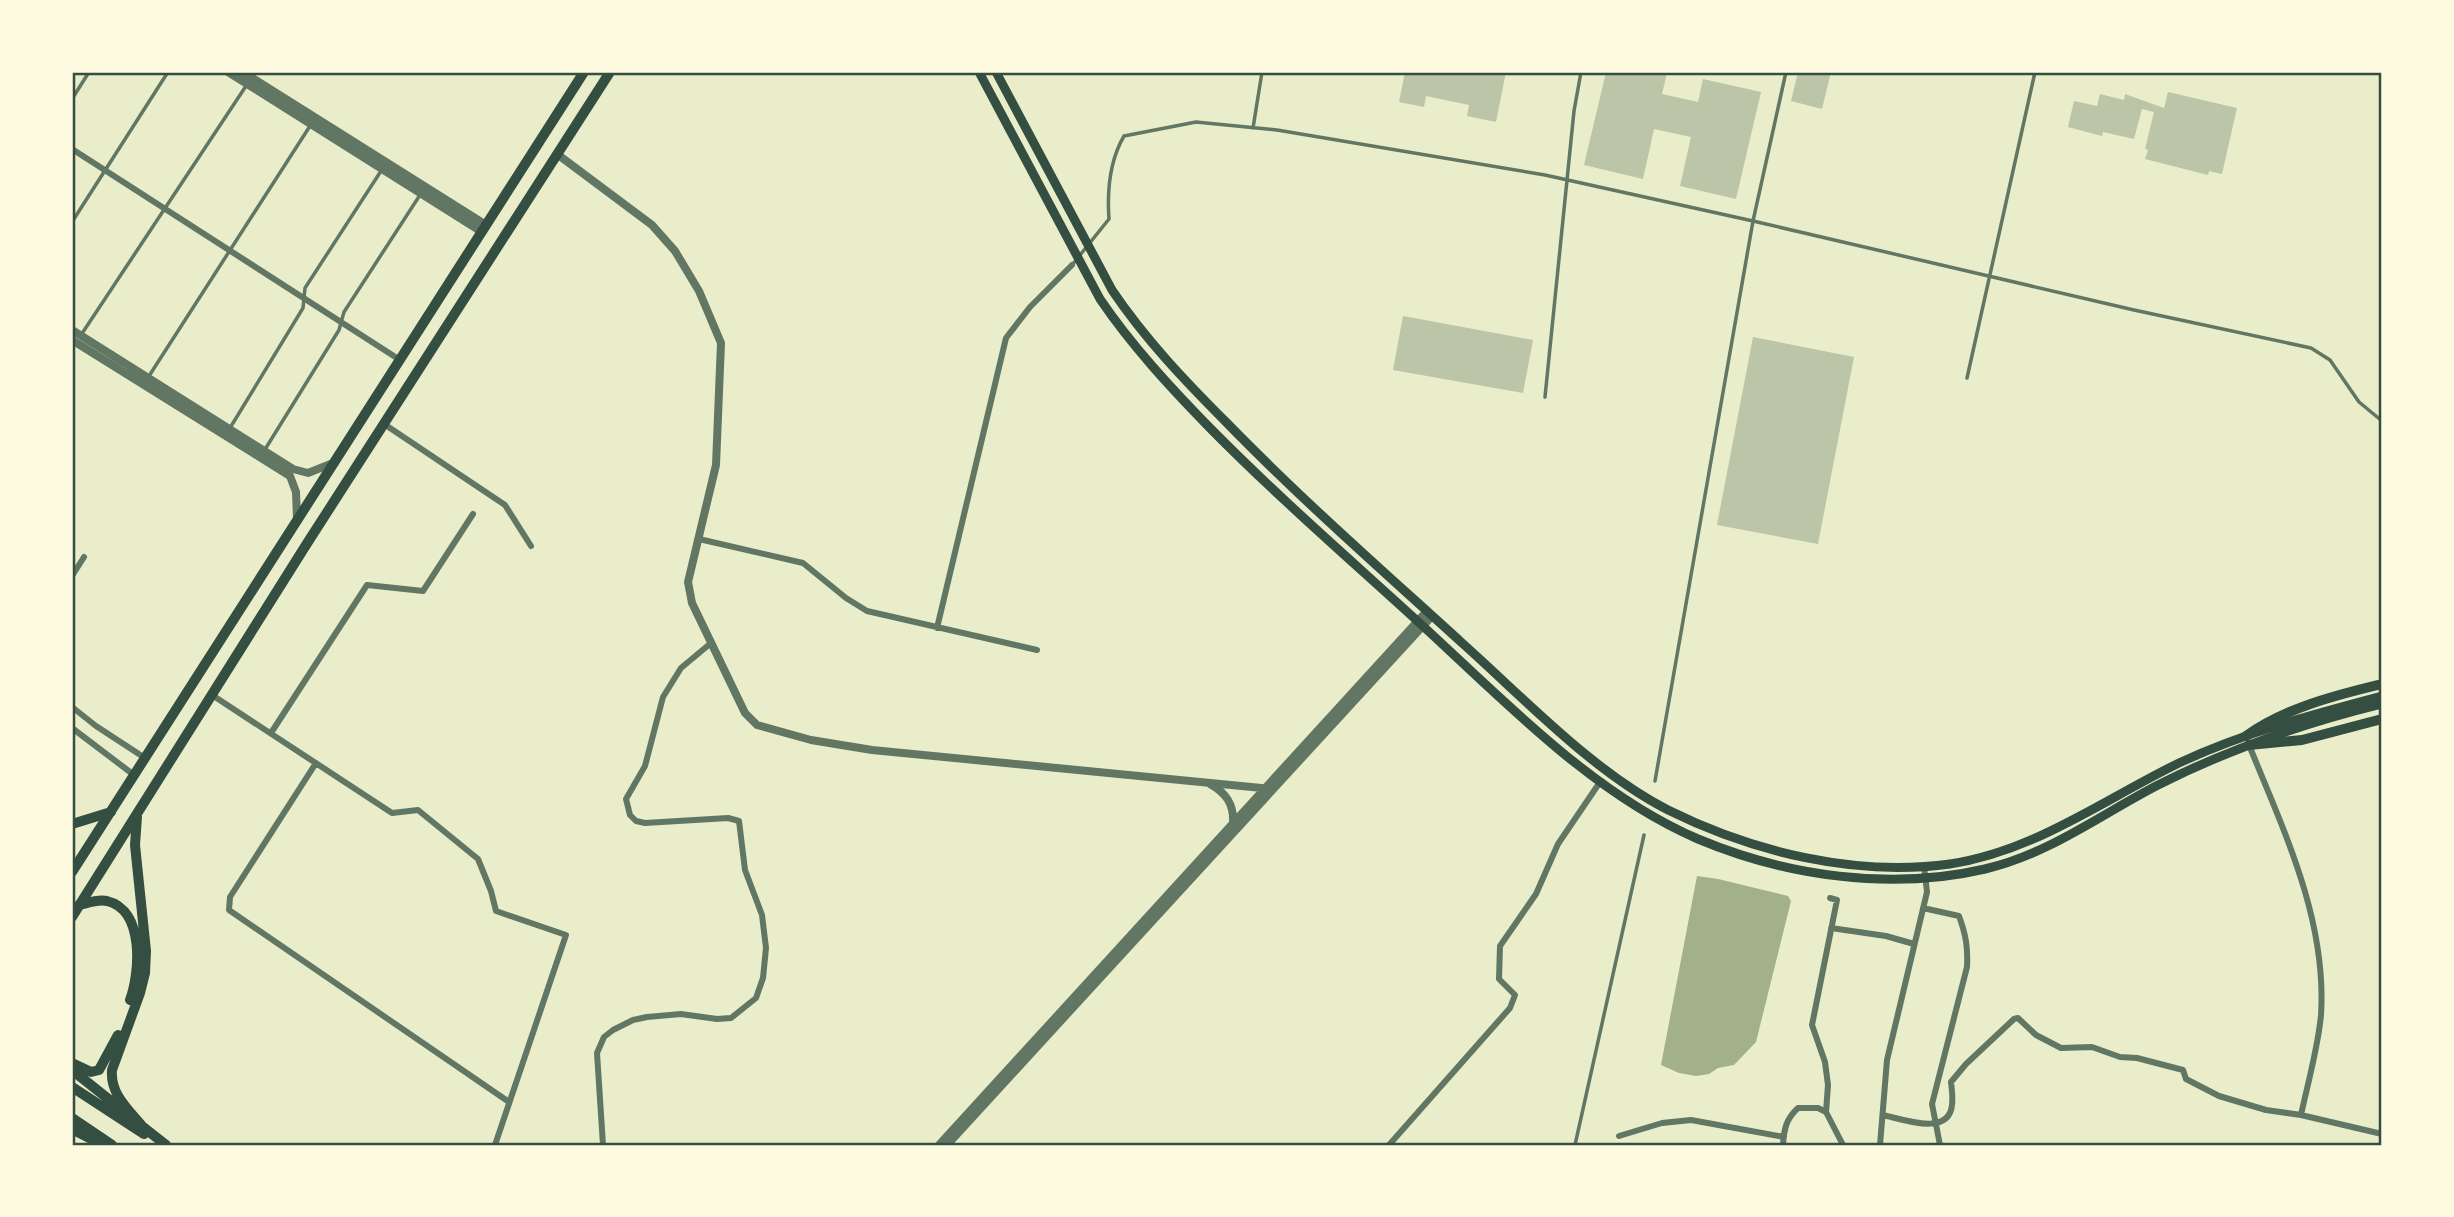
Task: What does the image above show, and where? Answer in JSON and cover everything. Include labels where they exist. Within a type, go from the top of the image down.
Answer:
[{"type":"highway","points":[[72,872],[584,72]]},
{"type":"highway","points":[[72,917],[610,72]]},
{"type":"highway","points":[[72,824],[111,812]]},
{"type":"highway","points":[[138,813],[135,845],[145,942],[145,973],[112,1070],[111,1081],[114,1091],[142,1126]]},
{"type":"highway","points":[[72,1063],[91,1072],[99,1070],[114,1044],[133,993],[137,967],[137,944],[126,915],[110,901],[97,900],[79,905]]},
{"type":"highway","points":[[72,1070],[164,1145]]},
{"type":"highway","points":[[72,1087],[164,1145]]},
{"type":"highway","points":[[72,1118],[112,1145]]},
{"type":"highway","points":[[72,1129],[103,1145]]},
{"type":"main road","points":[[979,72],[1100,299],[1128,338],[1170,387],[1240,459],[1557,747],[1639,809],[1697,838],[1778,865],[1867,878],[1925,877],[1984,869],[2037,852],[2063,840],[2162,783],[2248,740],[2382,704]]},
{"type":"main road","points":[[996,72],[1112,290],[1134,322],[1180,375],[1291,489],[1569,739],[1609,771],[1666,809],[1738,840],[1782,853],[1870,865],[1924,866],[1984,858],[2059,828],[2160,772],[2382,696]]},
{"type":"main road","points":[[2248,740],[2266,722],[2342,693],[2382,684]]},
{"type":"main road","points":[[2248,740],[2302,740],[2382,719]]},
{"type":"street","points":[[228,72],[421,193],[484,229]]},
{"type":"street","points":[[243,72],[484,229]]},
{"type":"street","points":[[72,149],[400,360]]},
{"type":"street","points":[[557,154],[652,225],[681,261],[699,290],[717,331],[721,343],[716,465],[688,582],[689,593],[711,643],[750,720],[757,725],[811,740],[872,750],[1269,789]]},
{"type":"street","points":[[937,628],[1006,338],[1030,307],[1072,265]]},
{"type":"street","points":[[72,330],[293,470],[308,473],[333,463]]},
{"type":"street","points":[[72,340],[290,477],[296,492],[297,519]]},
{"type":"street","points":[[384,424],[505,505],[531,546]]},
{"type":"street","points":[[271,733],[368,584],[423,592],[473,514]]},
{"type":"street","points":[[699,539],[803,563],[846,598],[867,611],[1037,650]]},
{"type":"street","points":[[72,576],[84,557]]},
{"type":"street","points":[[947,1145],[1429,613]]},
{"type":"street","points":[[603,1145],[597,1053],[604,1037],[633,1020],[647,1017],[681,1014],[717,1019],[731,1018],[756,998],[763,978],[766,948],[762,915],[745,870],[739,821],[728,818],[645,823],[636,821],[630,815],[626,804],[628,793],[645,766],[663,697],[681,668],[711,643]]},
{"type":"street","points":[[212,695],[391,813],[418,810],[478,859],[496,911],[566,935],[495,1145]]},
{"type":"street","points":[[72,707],[145,758]]},
{"type":"street","points":[[72,728],[134,775]]},
{"type":"street","points":[[2248,740],[2290,845],[2316,937],[2321,980],[2320,1017],[2301,1115]]},
{"type":"street","points":[[316,763],[230,897],[229,910],[509,1102]]},
{"type":"street","points":[[1389,1145],[1510,1008],[1515,995],[1499,979],[1500,946],[1536,894],[1558,844],[1600,782]]},
{"type":"street","points":[[1207,783],[1220,790],[1230,801],[1233,823]]},
{"type":"street","points":[[939,1145],[1233,823],[1269,789]]},
{"type":"street","points":[[1880,1145],[1886,1060],[1927,892],[1924,866]]},
{"type":"street","points":[[1830,898],[1837,900],[1812,1025],[1825,1062],[1828,1085],[1826,1112],[1843,1145]]},
{"type":"street","points":[[1923,908],[1959,916],[1968,947],[1967,967],[1931,1104],[1940,1145]]},
{"type":"street","points":[[1831,928],[1886,936],[1914,944]]},
{"type":"street","points":[[1883,1115],[1928,1124],[1942,1122],[1952,1107],[1951,1082],[1966,1064],[2018,1018],[2036,1035],[2061,1048],[2092,1048],[2182,1070],[2186,1079],[2219,1096],[2266,1110],[2301,1115],[2382,1134]]},
{"type":"street","points":[[1619,1136],[1662,1123],[1692,1120],[1783,1141],[1784,1128],[1798,1108],[1818,1108],[1826,1112]]},
{"type":"lane","points":[[72,99],[89,72]]},
{"type":"lane","points":[[72,222],[168,72]]},
{"type":"lane","points":[[1253,128],[1262,72]]},
{"type":"lane","points":[[1545,397],[1574,111],[1581,72]]},
{"type":"lane","points":[[1656,781],[1753,221],[1786,72]]},
{"type":"lane","points":[[1967,378],[2035,72]]},
{"type":"lane","points":[[80,335],[247,84]]},
{"type":"lane","points":[[1072,265],[1109,219],[1108,199],[1116,150],[1125,136],[1196,122],[1253,128],[1568,180],[2311,348],[2330,360],[2360,402],[2382,421]]},
{"type":"lane","points":[[148,378],[311,124]]},
{"type":"lane","points":[[229,429],[303,309],[305,288],[382,169]]},
{"type":"lane","points":[[264,451],[339,330],[344,312],[421,193]]},
{"type":"lane","points":[[1575,1145],[1644,835]]},
{"type":"shaded area","points":[[1697,876],[1788,896],[1791,901],[1756,1042],[1734,1065],[1696,1076],[1679,1073],[1661,1065]]},
{"type":"building","points":[[1405,72],[1506,72],[1496,122],[1467,116],[1469,105],[1426,96],[1424,107],[1399,102]]},
{"type":"building","points":[[1606,72],[1667,73],[1662,94],[1698,102],[1703,79],[1761,92],[1736,199],[1680,186],[1691,137],[1654,129],[1643,179],[1584,165]]},
{"type":"building","points":[[1798,72],[1831,72],[1822,109],[1791,101]]},
{"type":"building","points":[[2168,92],[2237,108],[2222,174],[2209,171],[2208,175],[2145,159],[2154,112],[2142,109],[2134,139],[2103,132],[2102,136],[2068,127],[2074,101],[2097,106],[2100,94],[2124,100],[2125,94],[2164,108]]},
{"type":"building","points":[[1403,316],[1533,340],[1523,393],[1393,370]]},
{"type":"building","points":[[1753,337],[1854,357],[1818,544],[1717,525]]}]
